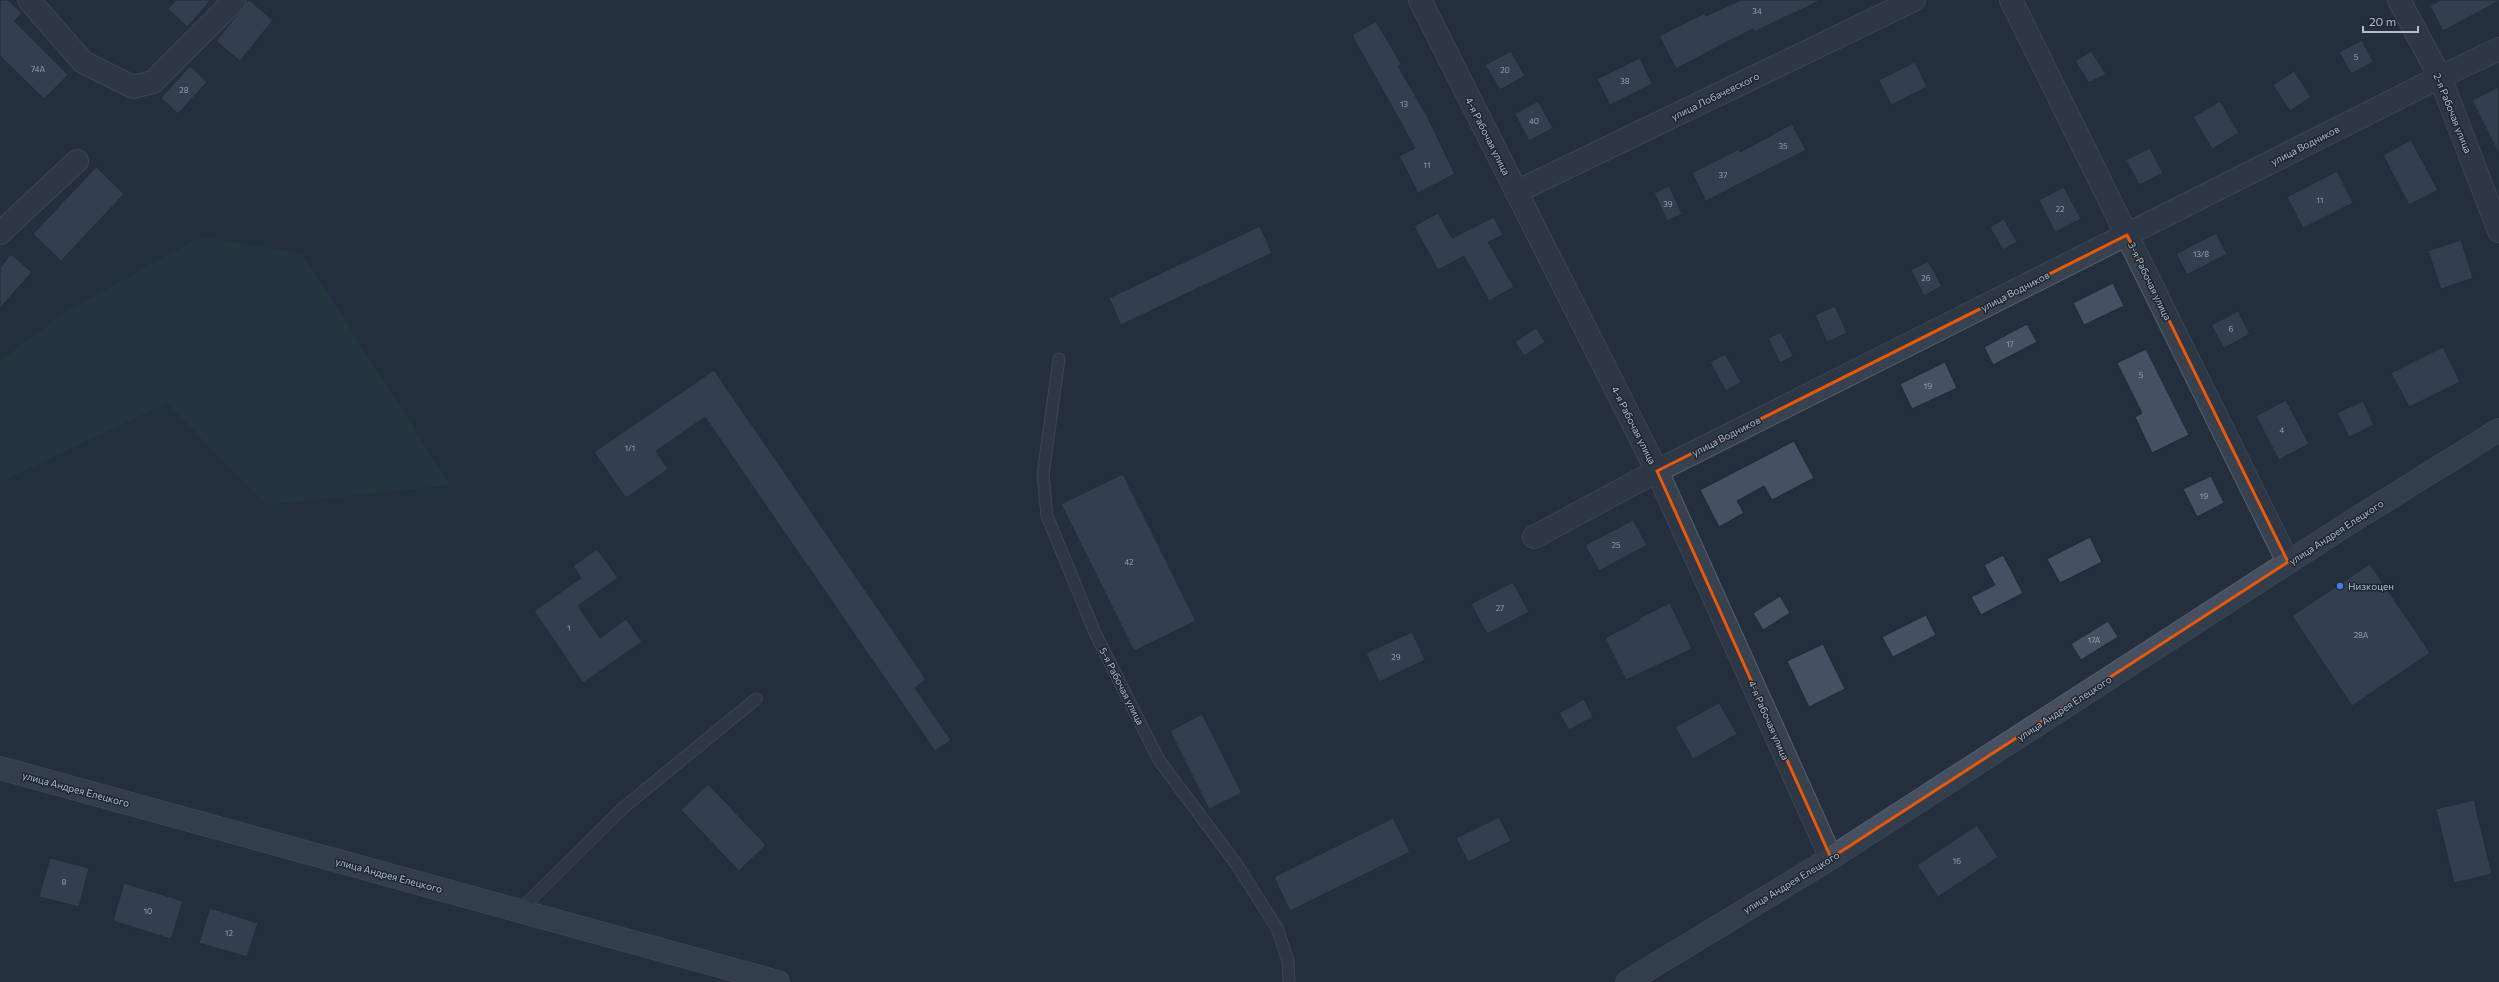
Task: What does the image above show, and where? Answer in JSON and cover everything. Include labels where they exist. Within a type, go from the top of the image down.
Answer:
[{"type":"main road","name":"улица Андрея Елецкого","points":[[1627,982],[1831,858],[2288,562],[2499,430]]},
{"type":"main road","name":"улица Андрея Елецкого","points":[[0,768],[520,911],[720,974],[778,982]]},
{"type":"street","points":[[29,0],[83,62],[133,86],[153,82],[235,0]]},
{"type":"street","name":"4-я Рабочая улица","points":[[1420,0],[1657,471],[1831,858]]},
{"type":"street","name":"улица Лобачевского","points":[[1516,192],[1914,0]]},
{"type":"street","name":"3-я Рабочая улица","points":[[2011,0],[2288,562]]},
{"type":"street","name":"2-я Рабочая улица","points":[[2399,0],[2440,77],[2499,231]]},
{"type":"street","name":"улица Водников","points":[[1534,537],[1657,471],[2440,77],[2499,49]]},
{"type":"street","points":[[0,232],[77,161]]},
{"type":"lane","name":"5-я Рабочая улица","points":[[1059,359],[1043,474],[1047,516],[1096,635],[1159,760],[1237,865],[1277,928],[1288,961],[1289,982]]},
{"type":"lane","points":[[520,911],[623,808],[756,699]]},
{"type":"highlighted area","points":[[2127,235],[2288,562],[1831,858],[1657,471]]},
{"type":"green space","points":[[201,237],[302,254],[450,485],[266,505],[167,403],[0,482],[0,361],[68,311]]},
{"type":"building","points":[[0,0],[8,0],[22,13],[14,21],[68,75],[44,99],[0,56]]},
{"type":"building","points":[[176,0],[211,0],[187,27],[168,9]]},
{"type":"building","points":[[249,0],[273,20],[240,61],[216,41]]},
{"type":"building","points":[[1741,0],[1821,0],[1754,32],[1753,29],[1676,69],[1659,36],[1705,13],[1706,16]]},
{"type":"building","points":[[2441,0],[2499,1],[2443,31],[2430,6]]},
{"type":"building","points":[[1376,21],[1401,64],[1398,66],[1427,116],[1455,174],[1418,193],[1399,156],[1415,148],[1352,35]]},
{"type":"building","points":[[2362,40],[2373,62],[2351,74],[2339,52]]},
{"type":"building","points":[[1511,51],[1525,76],[1500,90],[1485,65]]},
{"type":"building","points":[[2091,51],[2106,74],[2089,83],[2075,61]]},
{"type":"building","points":[[1640,58],[1652,84],[1610,105],[1597,79]]},
{"type":"building","points":[[1915,62],[1927,87],[1891,105],[1879,80]]},
{"type":"building","points":[[190,66],[207,82],[178,114],[161,98]]},
{"type":"building","points":[[2294,71],[2311,97],[2290,111],[2273,85]]},
{"type":"building","points":[[2499,87],[2499,154],[2472,100]]},
{"type":"building","points":[[1538,101],[1553,128],[1529,141],[1515,114]]},
{"type":"building","points":[[2220,101],[2239,133],[2212,149],[2193,117]]},
{"type":"building","points":[[1792,124],[1806,150],[1706,201],[1692,173],[1739,149],[1740,152]]},
{"type":"building","points":[[2411,140],[2438,190],[2409,205],[2383,155]]},
{"type":"building","points":[[2150,148],[2163,173],[2139,185],[2126,160]]},
{"type":"building","points":[[96,167],[124,194],[61,261],[33,234]]},
{"type":"building","points":[[2337,171],[2353,203],[2303,228],[2287,197]]},
{"type":"building","points":[[1669,186],[1682,214],[1667,221],[1654,193]]},
{"type":"building","points":[[2064,187],[2081,219],[2055,232],[2039,200]]},
{"type":"building","points":[[1438,213],[1452,238],[1494,217],[1503,235],[1488,242],[1514,287],[1489,301],[1464,256],[1438,270],[1414,226]]},
{"type":"building","points":[[2004,219],[2017,242],[2003,250],[1990,227]]},
{"type":"building","points":[[1260,226],[1272,253],[1121,325],[1109,298]]},
{"type":"building","points":[[2216,233],[2227,254],[2187,275],[2176,254]]},
{"type":"building","points":[[2461,240],[2473,278],[2441,289],[2428,251]]},
{"type":"building","points":[[11,254],[32,272],[0,308],[0,268]]},
{"type":"building","points":[[1928,261],[1942,286],[1924,296],[1911,270]]},
{"type":"building","points":[[2113,283],[2124,306],[2084,325],[2073,303]]},
{"type":"building","points":[[1835,306],[1847,333],[1827,342],[1815,315]]},
{"type":"building","points":[[2238,311],[2250,334],[2224,348],[2211,325]]},
{"type":"building","points":[[2027,324],[2037,342],[1993,365],[1984,347]]},
{"type":"building","points":[[1536,328],[1545,342],[1524,356],[1515,342]]},
{"type":"building","points":[[1781,332],[1793,356],[1780,363],[1768,338]]},
{"type":"building","points":[[2443,347],[2460,382],[2409,407],[2391,373]]},
{"type":"building","points":[[2146,349],[2189,435],[2152,453],[2135,417],[2142,413],[2117,363]]},
{"type":"building","points":[[1725,354],[1741,382],[1726,391],[1710,362]]},
{"type":"building","points":[[1945,362],[1957,388],[1912,409],[1900,384]]},
{"type":"building","points":[[714,370],[926,679],[915,688],[951,740],[935,751],[705,417],[656,451],[668,469],[626,498],[594,452]]},
{"type":"building","points":[[2286,400],[2309,444],[2279,460],[2256,416]]},
{"type":"building","points":[[2363,401],[2374,425],[2349,437],[2337,413]]},
{"type":"building","points":[[1794,441],[1814,478],[1772,500],[1764,486],[1737,501],[1744,513],[1719,527],[1700,490]]},
{"type":"building","points":[[1123,474],[1196,621],[1134,651],[1061,504]]},
{"type":"building","points":[[2211,476],[2224,503],[2197,517],[2183,489]]},
{"type":"building","points":[[1633,520],[1647,545],[1599,571],[1585,545]]},
{"type":"building","points":[[2090,537],[2102,562],[2060,583],[2047,559]]},
{"type":"building","points":[[597,549],[618,578],[578,606],[600,638],[626,619],[642,642],[583,683],[534,611],[581,578],[573,566]]},
{"type":"building","points":[[2003,555],[2023,593],[1981,615],[1971,597],[1995,585],[1984,565]]},
{"type":"building","points":[[2370,564],[2430,653],[2352,706],[2292,616]]},
{"type":"building","points":[[1513,582],[1529,612],[1487,634],[1471,604]]},
{"type":"building","points":[[1780,596],[1790,613],[1763,630],[1753,613]]},
{"type":"building","points":[[1670,603],[1692,649],[1626,680],[1605,638],[1640,620],[1639,618]]},
{"type":"building","points":[[1926,615],[1936,635],[1893,657],[1882,637]]},
{"type":"building","points":[[2108,621],[2118,637],[2081,660],[2071,644]]},
{"type":"building","points":[[1412,632],[1425,660],[1379,682],[1366,653]]},
{"type":"building","points":[[1823,644],[1845,689],[1809,707],[1787,661]]},
{"type":"building","points":[[1584,699],[1593,717],[1569,730],[1559,713]]},
{"type":"building","points":[[1719,703],[1737,734],[1693,759],[1675,727]]},
{"type":"building","points":[[1202,714],[1242,793],[1209,809],[1170,731]]},
{"type":"building","points":[[708,784],[766,845],[739,871],[681,810]]},
{"type":"building","points":[[2474,800],[2492,874],[2454,883],[2436,809]]},
{"type":"building","points":[[1499,817],[1511,841],[1468,862],[1456,838]]},
{"type":"building","points":[[1393,818],[1410,852],[1290,911],[1274,877]]},
{"type":"building","points":[[1977,825],[1998,857],[1938,897],[1917,865]]},
{"type":"building","points":[[50,858],[89,868],[79,907],[39,897]]},
{"type":"building","points":[[124,883],[183,901],[171,939],[113,921]]},
{"type":"building","points":[[210,908],[258,923],[247,957],[199,943]]},
{"type":"place","name":"Низкоцен","points":[[2340,586]]}]
